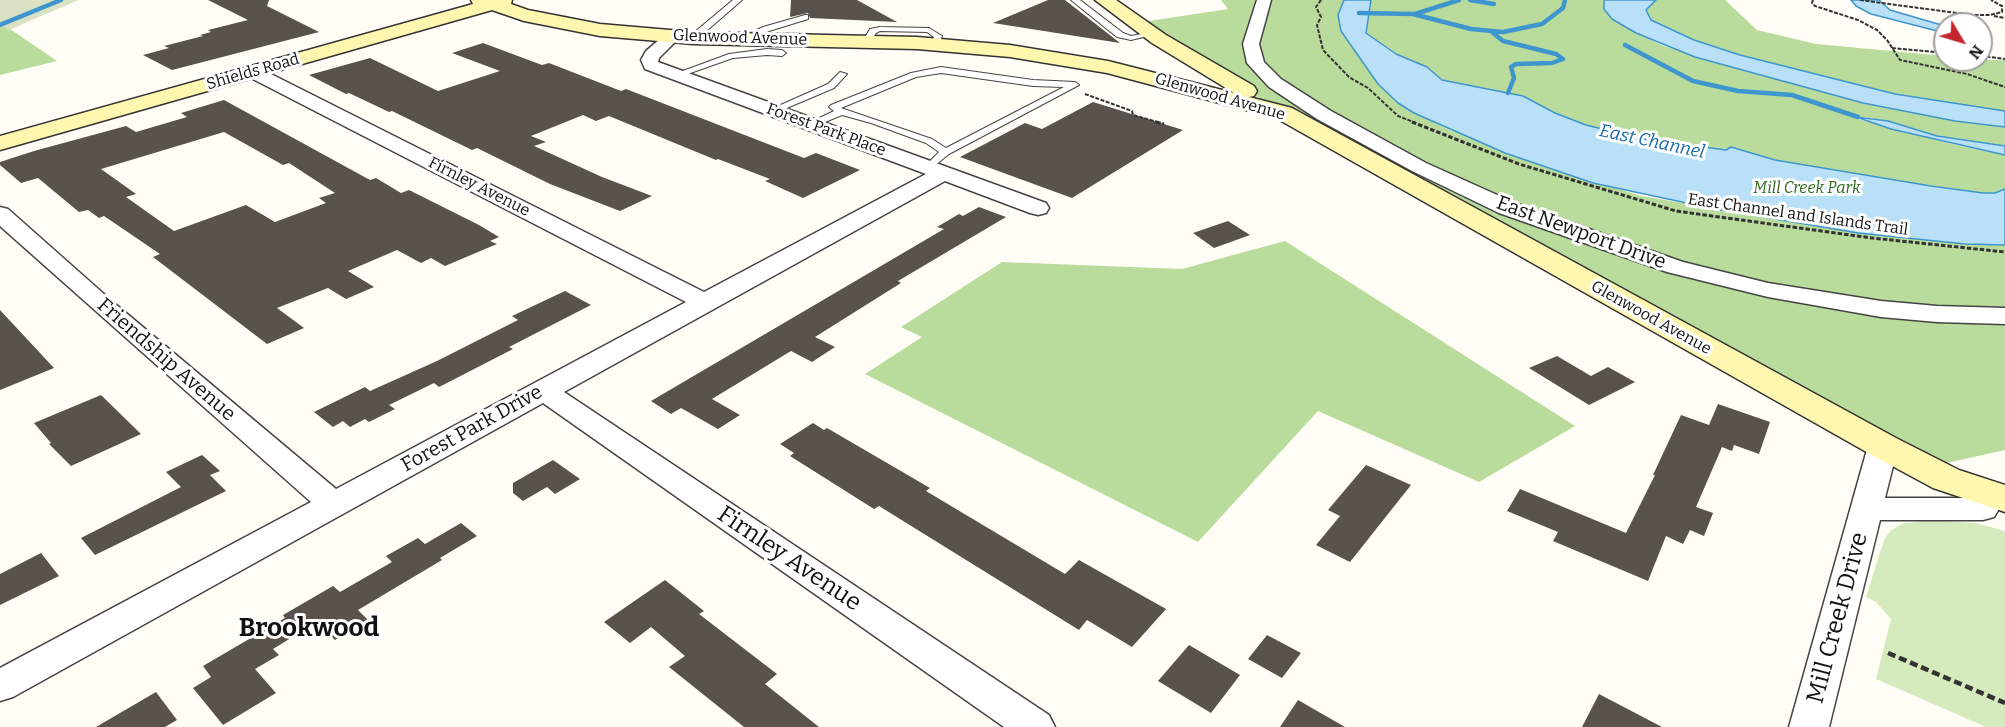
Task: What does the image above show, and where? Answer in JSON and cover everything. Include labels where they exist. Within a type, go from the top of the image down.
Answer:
[{"type":"street","points":[[1104,0],[1155,37],[1284,113]]},
{"type":"street","name":"East Newport Drive","points":[[1264,0],[1251,44],[1256,63],[1275,83],[1324,115],[1419,167],[1507,208],[1675,267],[1768,290],[1881,309],[1937,314],[2005,316]]},
{"type":"street","name":"Glenwood Avenue","points":[[492,1],[559,23],[600,30],[754,40],[935,44],[1060,58],[1159,79],[1284,113],[1998,509]]},
{"type":"street","name":"Shields Road","points":[[0,142],[253,72],[492,1]]},
{"type":"street","name":"Forest Park Place","points":[[683,37],[650,60],[651,65],[810,125],[939,164],[1038,208]]},
{"type":"street","points":[[1155,37],[1172,60],[1171,69],[1159,79]]},
{"type":"street","name":"Firnley Avenue","points":[[253,72],[705,302]]},
{"type":"street","name":"Forest Park Drive","points":[[0,686],[705,302],[939,164]]},
{"type":"street","name":"Friendship Avenue","points":[[0,214],[104,307],[334,504]]},
{"type":"street","name":"Firnley Avenue","points":[[543,390],[1029,726]]},
{"type":"street","name":"Mill Creek Drive","points":[[1809,727],[1883,446]]},
{"type":"street","name":"Mill Creek Drive","points":[[1866,509],[1998,509]]},
{"type":"lane","points":[[683,37],[738,0]]},
{"type":"lane","points":[[1075,0],[1120,35],[1131,38],[1155,37]]},
{"type":"lane","points":[[754,40],[758,33],[766,29],[805,17]]},
{"type":"lane","points":[[1107,24],[1133,21]]},
{"type":"lane","points":[[676,75],[732,56],[767,52],[782,53]]},
{"type":"lane","points":[[941,70],[1034,83],[1076,85],[939,164],[929,141],[841,112],[834,107],[914,75],[941,70]]},
{"type":"lane","points":[[772,111],[831,86],[843,74]]},
{"type":"lane","points":[[810,125],[841,112]]},
{"type":"path","name":"East Channel and Islands Trail","points":[[1321,0],[1316,7],[1321,17],[1317,25],[1323,50],[1349,77],[1368,88],[1398,116],[1519,164],[1676,211],[1893,241],[2005,252]]},
{"type":"path","points":[[1813,0],[1812,3],[1815,6],[1858,20],[1876,30],[1900,60],[1967,74],[2005,87]]},
{"type":"path","points":[[1860,0],[1950,12]]},
{"type":"path","points":[[1991,0],[2003,9],[2002,12],[1993,14]]},
{"type":"path","points":[[1891,48],[1933,52]]},
{"type":"path","points":[[1079,92],[1132,111],[1133,115],[1164,124]]},
{"type":"path","points":[[1888,653],[2005,703]]},
{"type":"green space","points":[[0,0],[78,0],[9,30],[0,25]]},
{"type":"green space","points":[[38,0],[78,0],[10,29],[57,61],[0,75],[0,17]]},
{"type":"green space","points":[[1221,0],[1344,0],[1338,15],[1378,84],[1398,103],[1445,128],[1548,168],[1642,196],[1792,222],[1965,244],[2005,245],[2005,450],[1924,468],[1284,113],[1136,23],[1228,9]]},
{"type":"green space","points":[[1371,0],[1604,0],[1604,9],[1612,19],[1664,46],[1863,103],[1955,121],[2005,127],[2005,146],[1937,136],[1888,121],[1865,117],[1857,119],[1956,145],[2005,155],[2005,189],[1995,193],[1983,193],[1931,186],[1775,160],[1731,147],[1726,150],[1643,139],[1586,125],[1555,113],[1523,96],[1442,80],[1427,67],[1396,54],[1366,33]]},
{"type":"green space","points":[[1656,0],[1725,0],[1757,30],[1816,44],[1933,55],[1933,72],[1993,72],[1993,60],[2005,60],[2005,111],[1895,94],[1740,55],[1694,40],[1651,20],[1646,10]]},
{"type":"green space","points":[[1285,241],[1575,426],[1479,482],[1318,411],[1198,542],[865,374],[922,337],[901,327],[1002,262],[1182,269]]},
{"type":"green space","points":[[1928,520],[1976,523],[2005,531],[2005,727],[1986,727],[1876,679],[1891,619],[1876,602],[1866,597],[1884,540],[1891,530],[1902,524]]},
{"type":"water","name":"East Channel","points":[[1344,0],[1371,0],[1366,33],[1396,54],[1427,67],[1442,80],[1523,96],[1555,113],[1586,125],[1643,139],[1726,150],[1731,147],[1775,160],[1931,186],[1983,193],[1995,193],[2005,189],[2005,245],[1965,244],[1858,233],[1710,208],[1593,183],[1505,153],[1414,113],[1398,103],[1378,84],[1341,31],[1338,15]]},
{"type":"water","points":[[1604,0],[1656,0],[1646,10],[1651,20],[1694,40],[1740,55],[1895,94],[2005,111],[2005,127],[1955,121],[1863,103],[1695,57],[1636,33],[1612,19],[1604,9]]},
{"type":"water","points":[[1851,0],[1879,0],[1890,10],[1933,23],[1933,30],[1871,14],[1856,6]]},
{"type":"water","points":[[1856,117],[1888,121],[1937,136],[2005,146],[2005,155],[1891,129]]},
{"type":"building","points":[[208,0],[269,0],[267,6],[319,32],[172,70],[143,55],[169,48],[164,46],[203,36],[200,35],[211,32],[208,30],[248,20]]},
{"type":"building","points":[[791,0],[857,0],[897,22],[810,18],[808,13],[790,17]]},
{"type":"building","points":[[1048,0],[1065,0],[1120,43],[993,23]]},
{"type":"building","points":[[483,43],[542,65],[549,63],[621,91],[626,89],[804,158],[816,153],[860,170],[803,198],[765,181],[770,179],[716,160],[609,116],[596,121],[583,115],[531,136],[546,142],[534,146],[602,177],[652,196],[620,211],[550,184],[477,148],[472,150],[392,111],[389,112],[349,93],[346,94],[309,75],[370,58],[438,91],[500,71],[452,53]]},
{"type":"building","points":[[224,100],[370,180],[376,178],[401,193],[409,190],[479,225],[499,237],[490,241],[497,244],[445,266],[431,258],[421,263],[397,250],[348,271],[374,287],[346,299],[328,288],[277,308],[304,328],[267,344],[153,257],[160,254],[104,216],[99,218],[88,210],[79,212],[38,178],[21,183],[0,165],[0,162],[34,151],[126,126],[136,132],[187,117],[181,113]],"holes":[[[224,132],[283,165],[289,163],[335,193],[319,198],[326,203],[275,222],[246,205],[174,231],[126,197],[136,194],[101,169]]]},
{"type":"building","points":[[1093,102],[1183,130],[1072,198],[960,157],[1025,123],[1042,129]]},
{"type":"building","points":[[979,207],[1006,217],[898,281],[901,283],[815,337],[835,347],[812,362],[791,351],[712,399],[740,415],[718,429],[681,408],[671,414],[651,401],[944,229],[937,227],[959,214],[963,216]]},
{"type":"building","points":[[1228,221],[1250,235],[1214,248],[1193,233]]},
{"type":"building","points":[[565,291],[591,305],[509,347],[513,349],[439,387],[434,383],[389,405],[395,409],[369,422],[365,419],[350,427],[343,421],[333,427],[314,412],[365,387],[370,391],[437,361],[518,320],[512,316]]},
{"type":"building","points":[[0,310],[54,368],[0,390]]},
{"type":"building","points":[[1557,356],[1591,376],[1608,367],[1635,382],[1589,405],[1529,368]]},
{"type":"building","points":[[101,395],[141,434],[71,466],[49,444],[51,443],[34,423]]},
{"type":"building","points":[[1718,404],[1770,422],[1759,454],[1734,445],[1732,451],[1722,447],[1696,507],[1713,513],[1704,536],[1690,530],[1683,544],[1666,536],[1648,581],[1553,541],[1558,532],[1507,511],[1520,489],[1626,533],[1681,415],[1709,425]]},
{"type":"building","points":[[813,423],[824,430],[827,428],[930,488],[926,491],[1065,574],[1079,560],[1166,609],[1132,647],[1087,620],[1079,630],[879,506],[874,509],[790,456],[794,453],[780,444]]},
{"type":"building","points":[[202,455],[220,471],[210,475],[226,491],[95,555],[81,538],[181,487],[166,472]]},
{"type":"building","points":[[553,460],[580,479],[555,494],[547,487],[523,501],[513,493],[513,483]]},
{"type":"building","points":[[1366,465],[1411,485],[1350,562],[1316,545],[1340,516],[1328,510]]},
{"type":"building","points":[[461,523],[477,536],[440,558],[442,560],[358,610],[368,620],[335,640],[317,622],[273,649],[279,655],[255,669],[276,693],[223,725],[193,688],[211,677],[203,666],[285,618],[283,615],[333,586],[340,592],[392,562],[386,556],[418,538],[425,544]]},
{"type":"building","points":[[41,553],[59,576],[0,605],[0,574]]},
{"type":"building","points":[[665,580],[704,611],[699,614],[777,674],[765,684],[819,727],[744,727],[669,667],[685,656],[651,627],[630,643],[604,622]]},
{"type":"building","points":[[1267,635],[1301,653],[1282,678],[1248,659]]},
{"type":"building","points":[[1189,645],[1240,675],[1211,713],[1158,681]]},
{"type":"building","points":[[156,692],[177,720],[165,727],[96,727]]},
{"type":"building","points":[[1599,694],[1662,727],[1582,727]]},
{"type":"building","points":[[1298,700],[1345,727],[1280,727]]},
{"type":"waterway","points":[[0,25],[61,0]]},
{"type":"waterway","points":[[1415,14],[1459,0]]},
{"type":"waterway","points":[[1470,0],[1494,4]]},
{"type":"waterway","points":[[1359,13],[1413,14],[1471,29],[1503,32],[1542,24],[1563,8],[1565,0]]},
{"type":"waterway","points":[[1492,32],[1503,41],[1556,54],[1563,59],[1552,63],[1516,64],[1511,67],[1514,78],[1508,93]]},
{"type":"waterway","points":[[1625,45],[1693,81],[1738,91],[1792,95],[1858,117]]},
{"type":"district","name":"Brookwood","points":[[309,629]]},
{"type":"park label","name":"Mill Creek Park","points":[[1807,189]]}]
